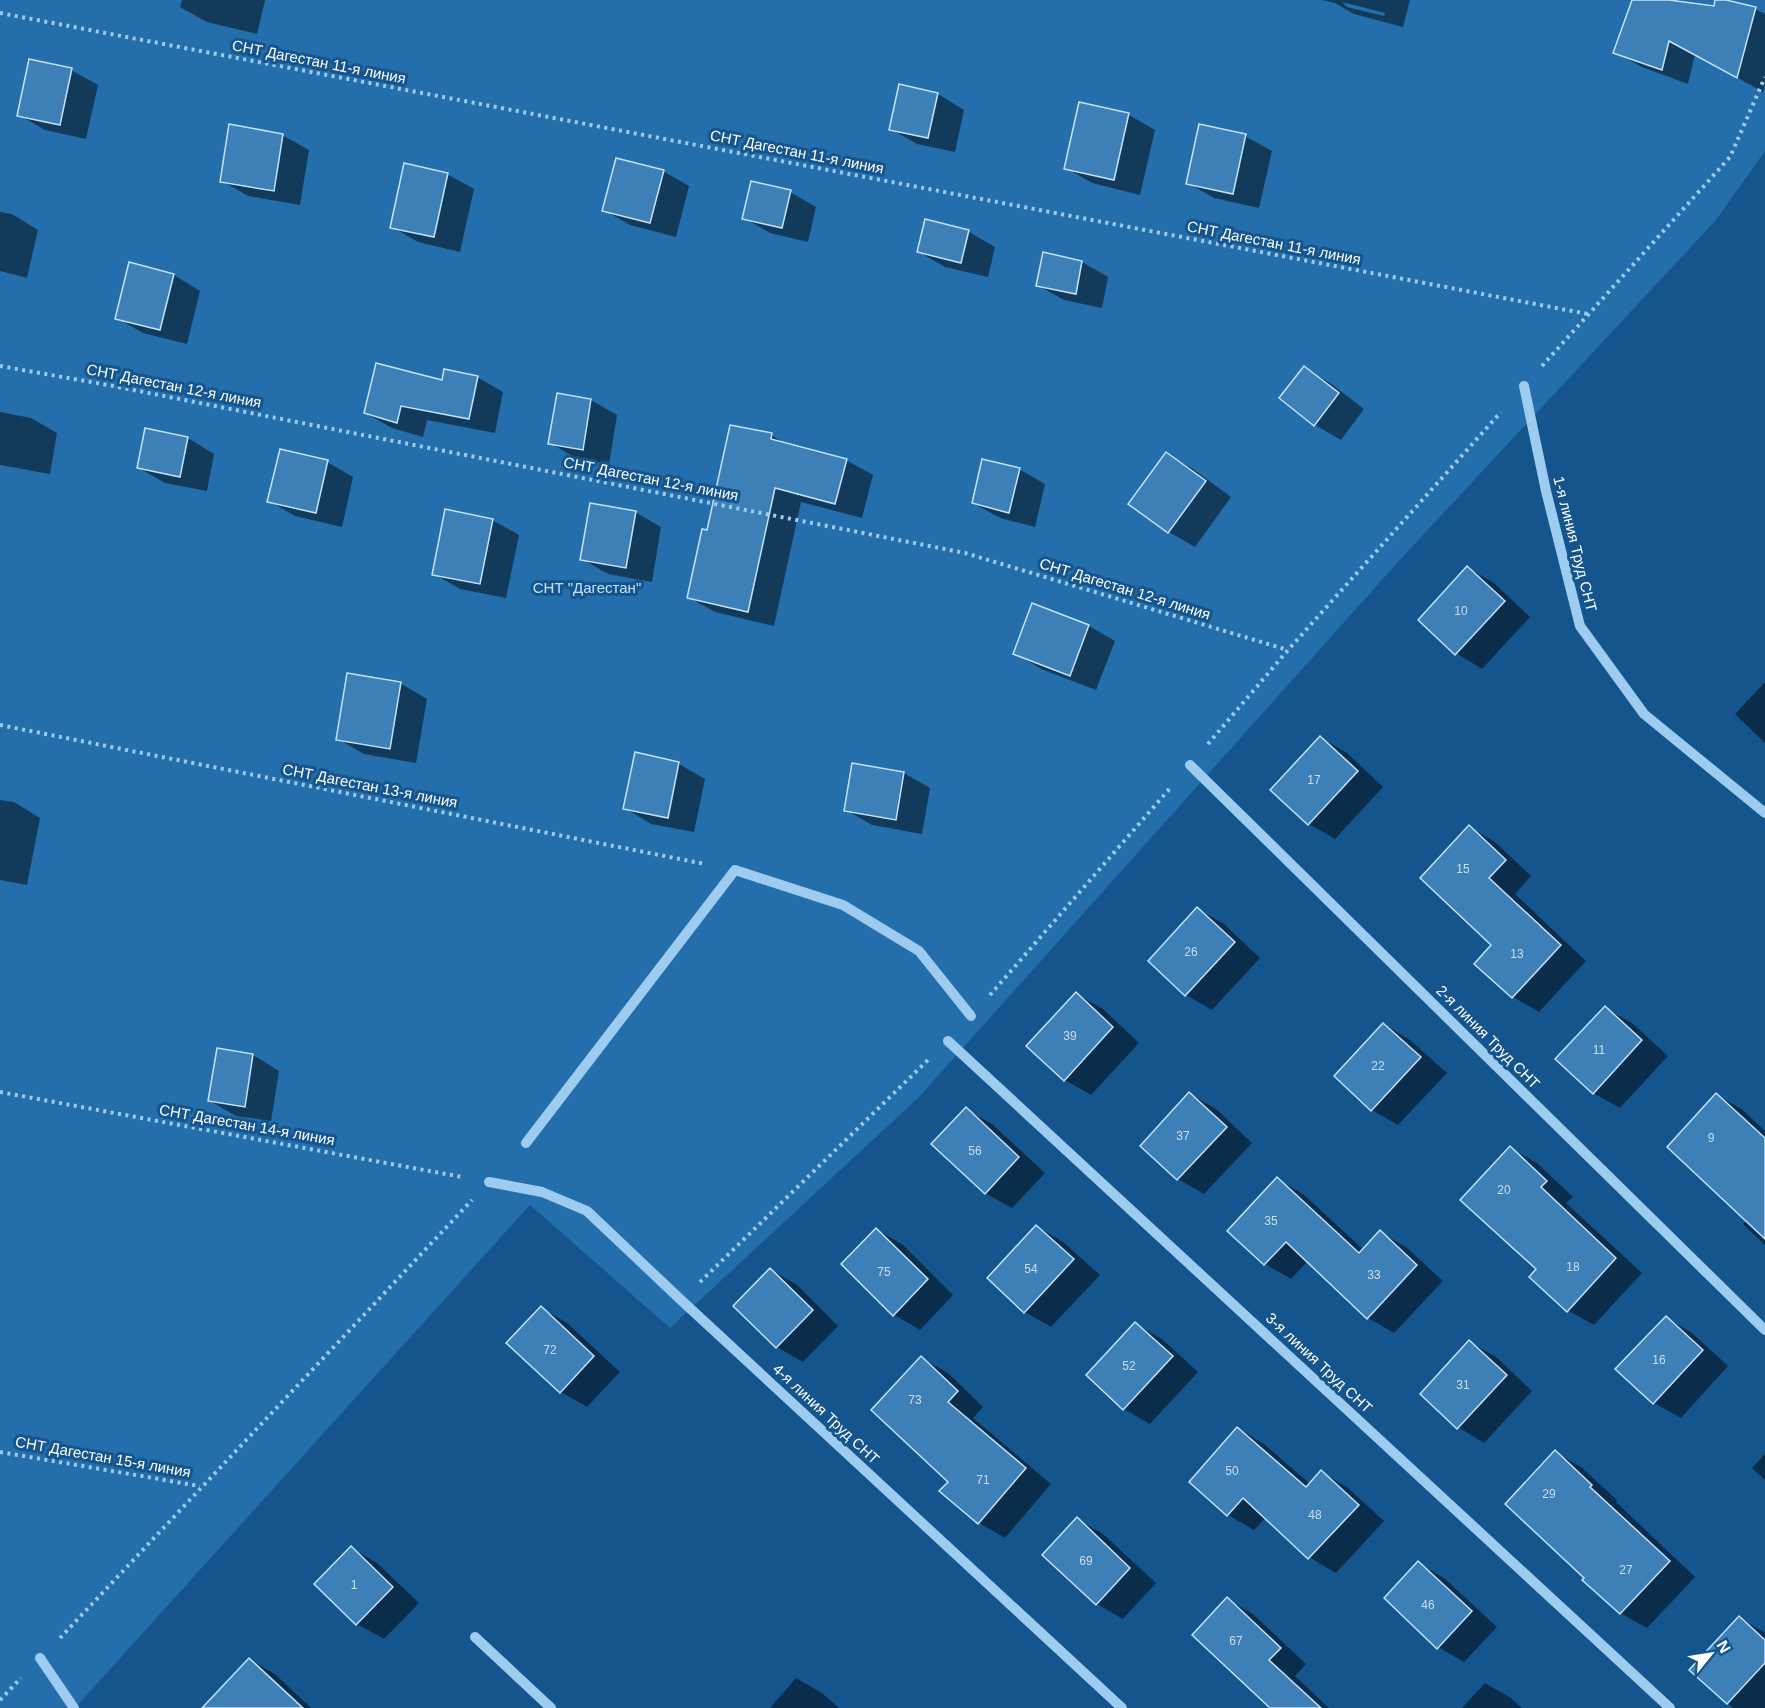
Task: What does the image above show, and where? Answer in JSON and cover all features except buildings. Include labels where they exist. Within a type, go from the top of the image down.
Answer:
[{"type":"street","name":"1-я линия Труд СНТ","points":[[1524,386],[1546,491],[1581,626],[1644,714],[1765,813]]},
{"type":"street","name":"2-я линия Труд СНТ","points":[[1190,765],[1765,1330]]},
{"type":"street","points":[[526,1143],[735,870],[843,906],[919,951],[971,1016]]},
{"type":"street","name":"3-я линия Труд СНТ","points":[[948,1041],[1670,1708]]},
{"type":"street","name":"4-я линия Труд СНТ","points":[[489,1182],[542,1192],[587,1211],[1122,1708]]},
{"type":"street","points":[[475,1637],[551,1708]]},
{"type":"street","points":[[40,1658],[74,1708]]},
{"type":"path","name":"СНТ Дагестан 11-я линия","points":[[0,13],[1589,314]]},
{"type":"path","points":[[971,1016],[1288,650],[1730,157],[1765,77]]},
{"type":"path","name":"СНТ Дагестан 12-я линия","points":[[0,366],[132,389],[965,553],[1288,650]]},
{"type":"path","name":"СНТ Дагестан 13-я линия","points":[[0,725],[735,870]]},
{"type":"path","points":[[681,1300],[948,1041]]},
{"type":"path","name":"СНТ Дагестан 14-я линия","points":[[0,1092],[489,1182]]},
{"type":"path","points":[[0,1700],[489,1182]]},
{"type":"path","name":"СНТ Дагестан 15-я линия","points":[[0,1452],[201,1486]]},
{"type":"green space","name":"СНТ \"Дагестан\"","points":[[0,0],[1765,0],[1765,151],[1716,220],[1398,562],[919,1097],[670,1328],[530,1205],[75,1708],[0,1708]]}]
